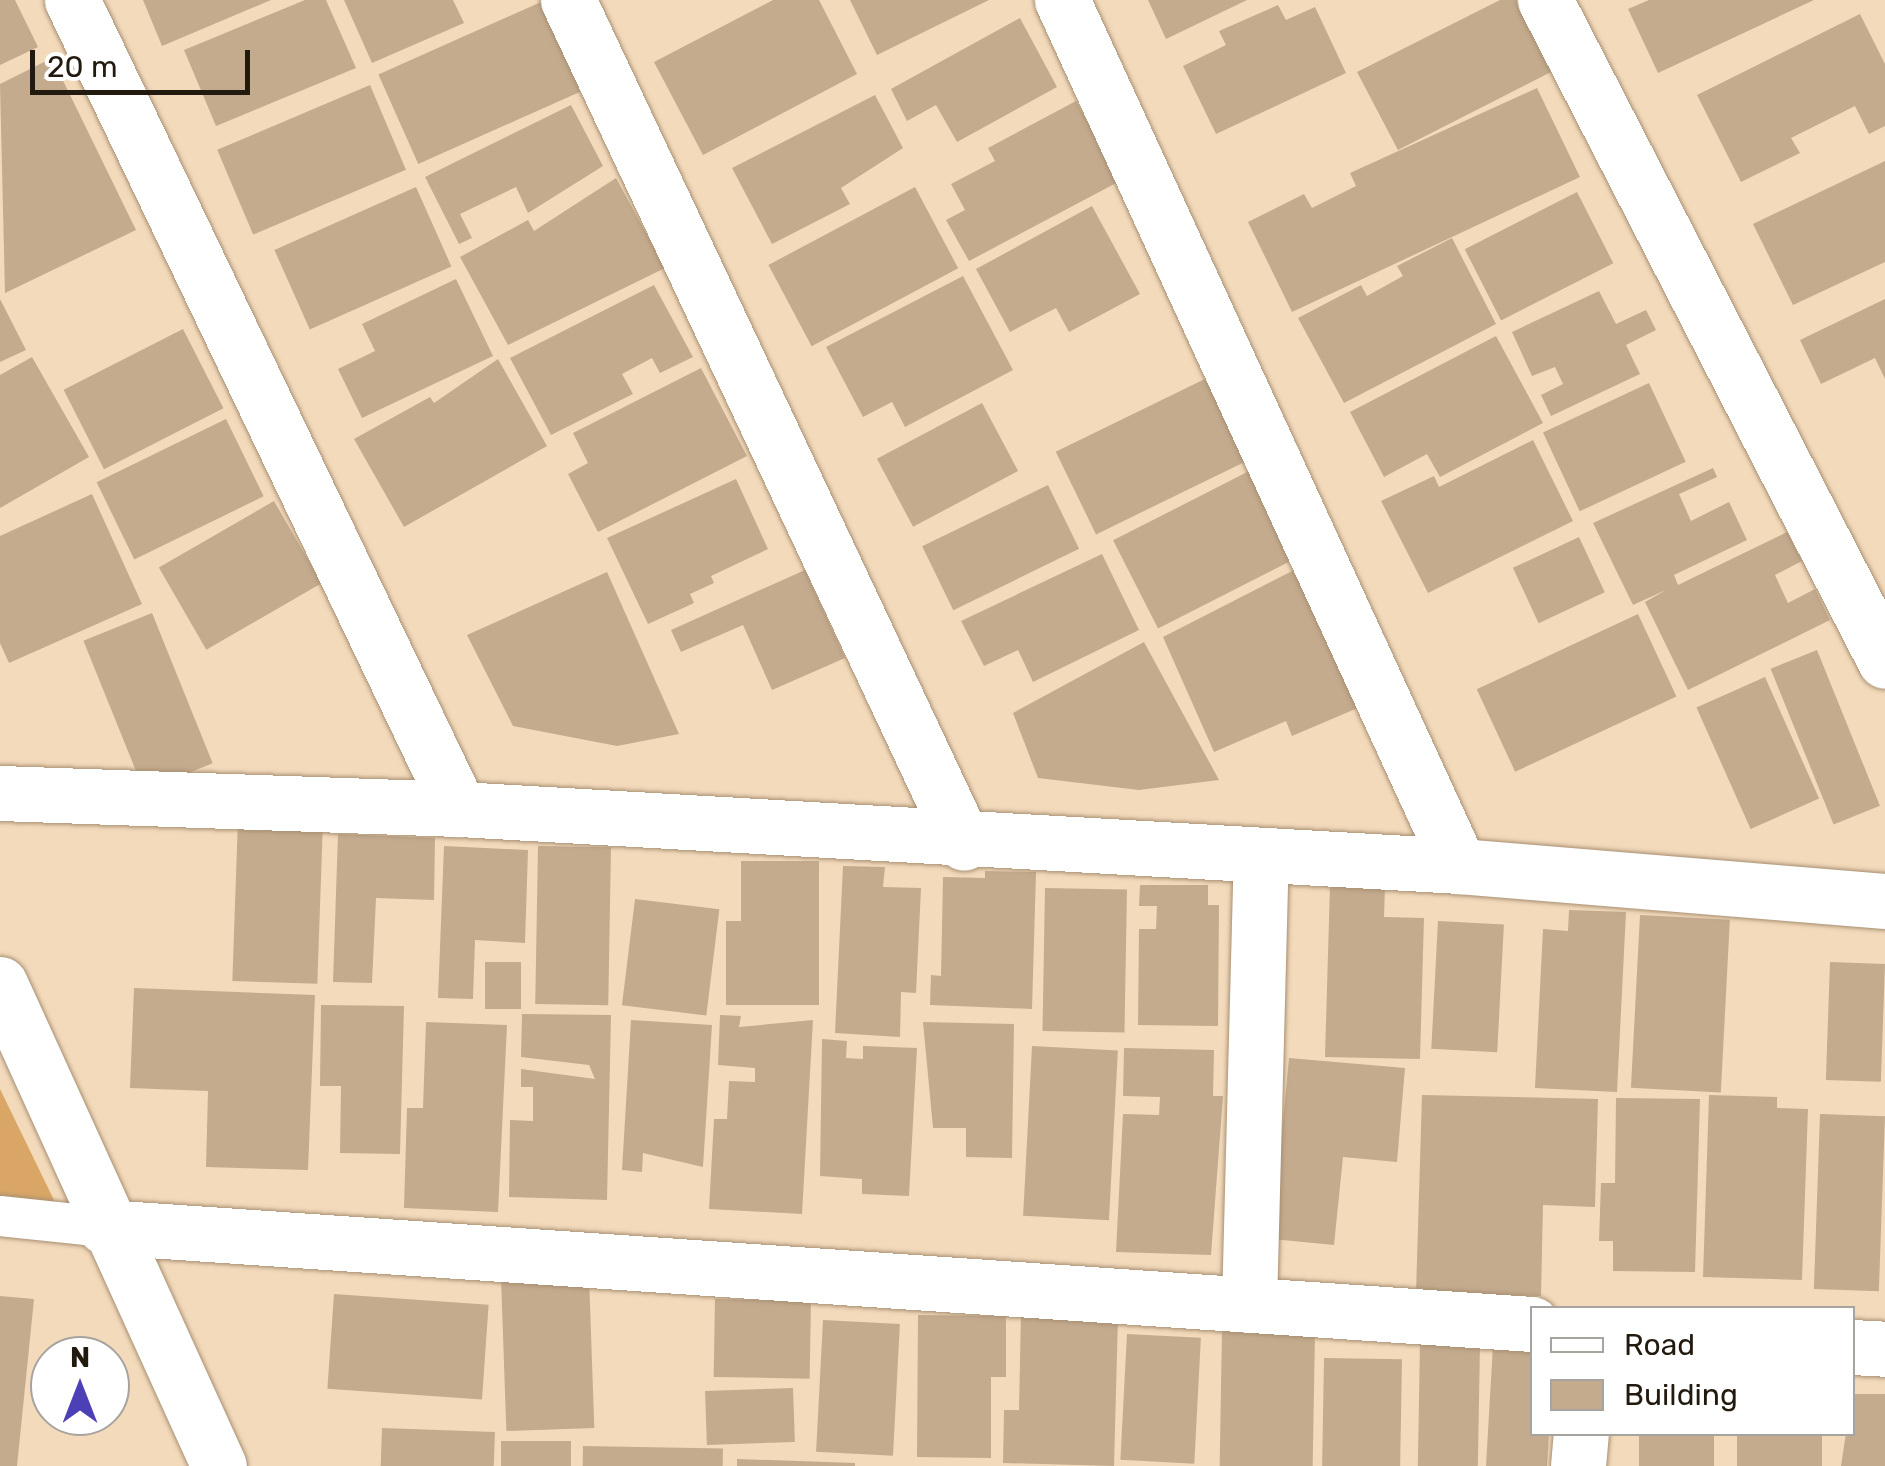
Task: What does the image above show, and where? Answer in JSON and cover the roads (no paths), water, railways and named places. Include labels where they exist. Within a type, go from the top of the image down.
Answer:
[{"type":"street","points":[[72,0],[459,810]]},
{"type":"street","points":[[568,0],[964,842]]},
{"type":"street","points":[[1062,0],[1459,866]]},
{"type":"street","points":[[1545,0],[1885,661]]},
{"type":"street","points":[[0,793],[459,810],[964,842],[1459,866],[1885,902]]},
{"type":"street","points":[[1249,1305],[1261,856]]},
{"type":"street","points":[[0,984],[105,1226],[219,1466]]},
{"type":"street","points":[[105,1226],[1530,1324]]},
{"type":"street","points":[[1855,1347],[1885,1349]]},
{"type":"street","points":[[1578,1466],[1580,1436]]},
{"type":"lane","points":[[0,1216],[105,1226]]}]
